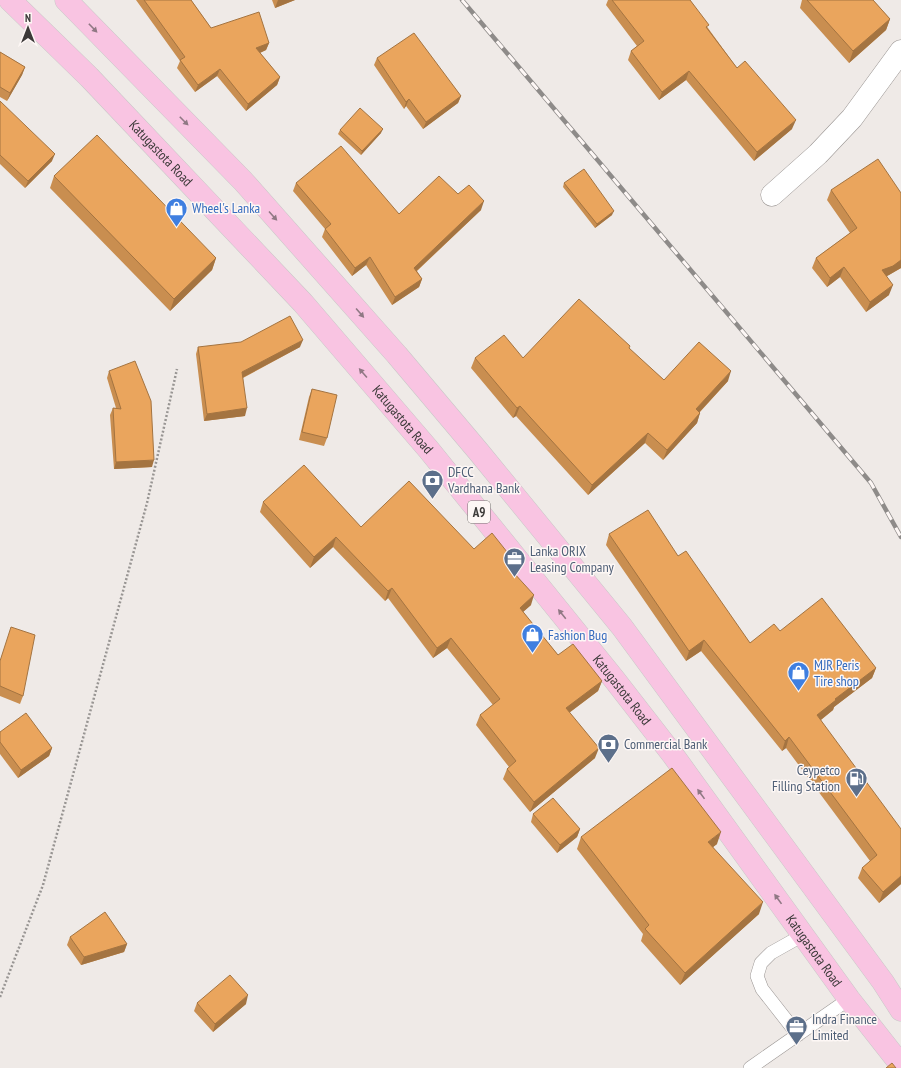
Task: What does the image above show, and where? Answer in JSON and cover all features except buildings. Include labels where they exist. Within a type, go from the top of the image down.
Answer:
[{"type":"highway","name":"Katugastota Road","points":[[10,0],[89,77],[303,303],[429,450],[673,755],[849,999],[901,1065]]},
{"type":"highway","points":[[66,0],[243,181],[397,355],[483,457],[622,627],[883,982],[901,1010]]},
{"type":"street","points":[[772,195],[818,154],[852,118],[901,51]]},
{"type":"lane","points":[[798,1035],[762,989],[757,976],[761,963],[771,953],[804,935]]},
{"type":"lane","points":[[750,1068],[849,999]]},
{"type":"path","points":[[0,997],[43,884],[147,503],[177,369]]},
{"type":"railway","points":[[462,0],[871,483],[901,537]]},
{"type":"place","name":"Wheel's Lanka","points":[[177,228]]},
{"type":"place","name":"DFCC Vardhana Bank","points":[[433,500]]},
{"type":"place","name":"Lanka ORIX Leasing Company","points":[[515,578]]},
{"type":"place","name":"Fashion Bug","points":[[532,654]]},
{"type":"place","name":"MJR Peris Tire shop","points":[[798,692]]},
{"type":"place","name":"Commercial Bank","points":[[609,764]]},
{"type":"place","name":"Ceypetco Filling Station","points":[[856,798]]},
{"type":"place","name":"Indra Finance Limited","points":[[797,1046]]}]
